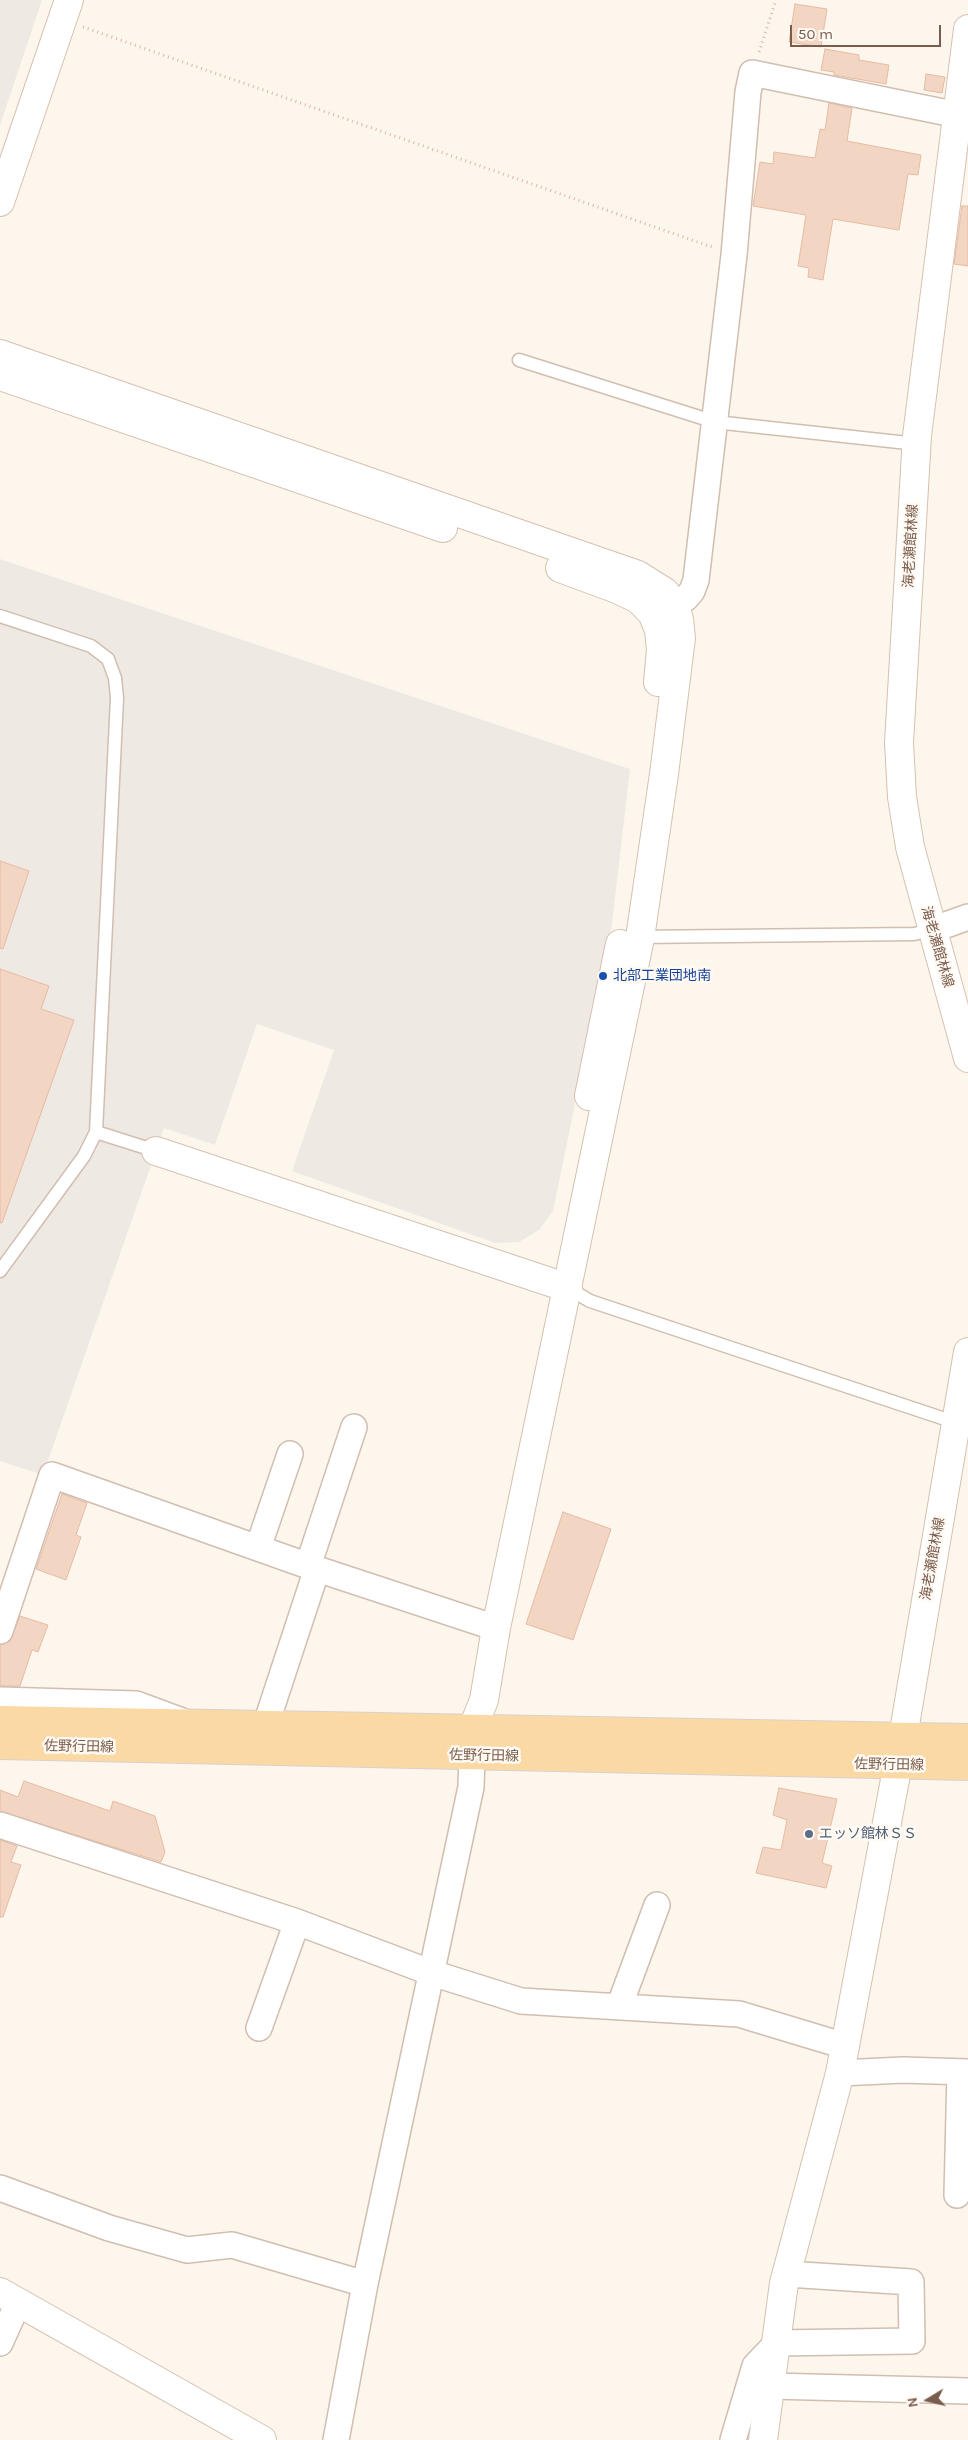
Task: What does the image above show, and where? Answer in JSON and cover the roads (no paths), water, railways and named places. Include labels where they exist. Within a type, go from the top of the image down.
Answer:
[{"type":"main road","name":"佐野行田線","points":[[0,1720],[127,1735],[472,1743],[898,1765],[968,1766]]},
{"type":"main road","name":"佐野行田線","points":[[0,1746],[127,1735],[187,1723],[266,1724],[472,1743],[903,1737],[968,1738]]},
{"type":"street","points":[[0,202],[65,10]]},
{"type":"street","name":"海老瀬館林線","points":[[968,29],[963,116],[917,444],[899,743],[902,798],[910,847],[968,1058]]},
{"type":"street","points":[[674,604],[686,598],[692,591],[696,580],[734,255],[748,92],[752,73],[963,116]]},
{"type":"street","points":[[0,354],[638,575],[665,592],[674,604],[680,619],[680,638],[664,774],[487,1624],[484,1700],[472,1743],[471,1787],[365,2284],[336,2440]]},
{"type":"street","points":[[0,376],[582,575],[638,599],[652,613],[659,630],[661,650],[644,789],[631,936]]},
{"type":"street","points":[[932,930],[968,917]]},
{"type":"street","points":[[156,1151],[559,1285]]},
{"type":"street","name":"海老瀬館林線","points":[[763,2440],[787,2274],[840,2073],[962,1419],[968,1352]]},
{"type":"street","points":[[266,1724],[354,1427]]},
{"type":"street","points":[[258,1548],[290,1454]]},
{"type":"street","points":[[0,1632],[52,1475],[313,1567],[487,1624]]},
{"type":"street","points":[[0,1700],[136,1704],[187,1723]]},
{"type":"street","points":[[0,1825],[297,1922],[432,1973],[521,2001],[739,2014],[845,2046]]},
{"type":"street","points":[[619,2007],[657,1905]]},
{"type":"street","points":[[259,2028],[297,1922]]},
{"type":"street","points":[[840,2073],[964,2072],[957,2195]]},
{"type":"street","points":[[0,2188],[109,2228],[187,2250],[232,2245],[365,2284]]},
{"type":"street","points":[[733,2440],[756,2366],[777,2343],[912,2341],[911,2282],[787,2274]]},
{"type":"street","points":[[0,2343],[9,2298],[262,2440]]},
{"type":"street","points":[[771,2386],[968,2391]]},
{"type":"lane","points":[[519,360],[715,422],[917,444]]},
{"type":"lane","points":[[0,616],[91,646],[108,659],[115,678],[117,698],[96,1132],[84,1156],[0,1271]]},
{"type":"lane","points":[[631,936],[914,934],[932,930]]},
{"type":"lane","points":[[96,1132],[156,1151]]},
{"type":"lane","points":[[559,1285],[590,1302],[942,1418],[962,1419]]},
{"type":"place","name":"北部工業団地南","points":[[603,976]]},
{"type":"place","name":"エッソ館林ＳＳ","points":[[809,1834]]}]
